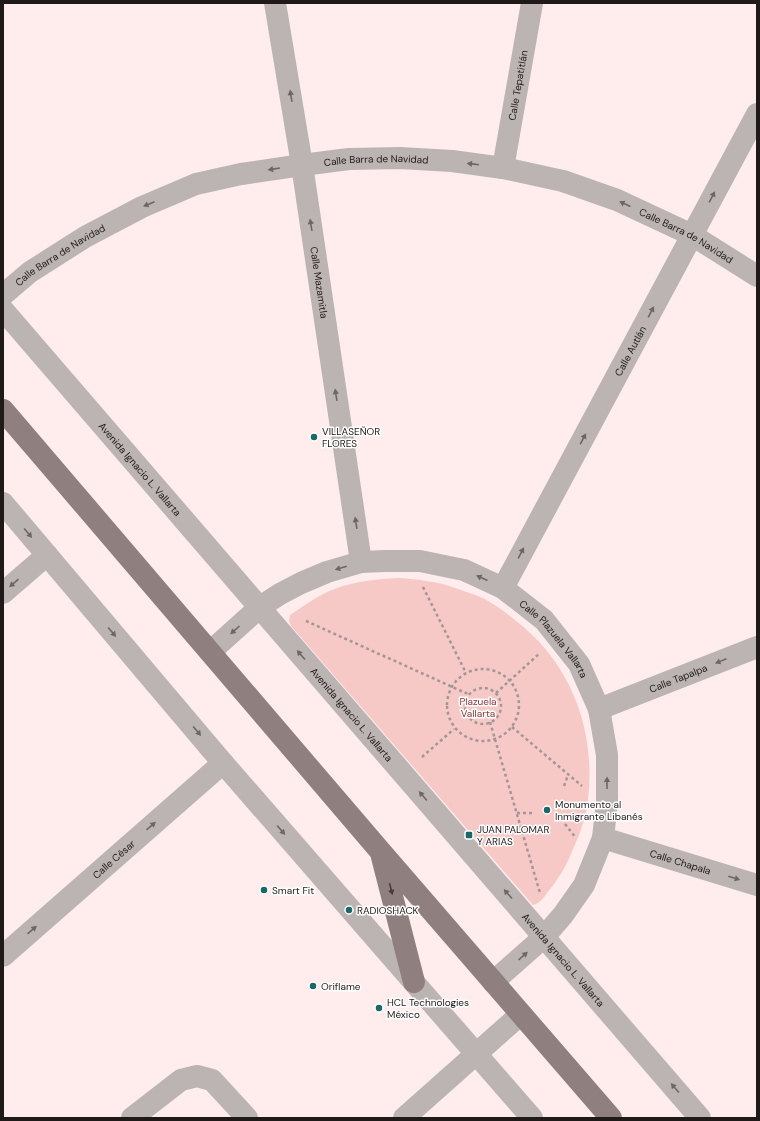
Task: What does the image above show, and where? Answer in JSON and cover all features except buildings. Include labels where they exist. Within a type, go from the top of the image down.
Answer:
[{"type":"main road","points":[[3,410],[611,1118]]},
{"type":"main road","points":[[381,852],[414,982]]},
{"type":"street","name":"Calle Mazamitla","points":[[275,3],[302,164],[361,562]]},
{"type":"street","name":"Calle Tepatitlán","points":[[503,168],[532,3]]},
{"type":"street","name":"Calle Autlán","points":[[503,588],[757,114]]},
{"type":"street","name":"Calle Barra de Navidad","points":[[3,295],[30,272],[85,237],[142,207],[196,184],[241,174],[302,164],[349,159],[400,158],[452,161],[503,168],[563,181],[617,200],[692,235],[757,276]]},
{"type":"street","name":"Avenida Ignacio L. Vallarta","points":[[3,310],[700,1118]]},
{"type":"street","points":[[3,503],[223,762],[532,1118]]},
{"type":"street","points":[[3,593],[47,555]]},
{"type":"street","name":"Calle Plazuela Vallarta","points":[[210,652],[260,607],[280,594],[327,572],[361,562],[386,560],[420,561],[464,570],[503,588],[544,620],[579,664],[599,709],[607,755],[607,802],[603,838],[584,885],[563,915],[544,937],[494,982]]},
{"type":"street","name":"Calle Tapalpa","points":[[599,709],[757,647]]},
{"type":"street","name":"Calle César","points":[[3,956],[223,762]]},
{"type":"street","name":"Calle Chapala","points":[[603,838],[757,886]]},
{"type":"street","points":[[404,1118],[521,1014]]},
{"type":"street","points":[[132,1118],[181,1080],[196,1076],[212,1080],[247,1118]]},
{"type":"path","points":[[421,582],[466,672]]},
{"type":"path","points":[[300,619],[468,694]]},
{"type":"path","points":[[496,693],[541,652]]},
{"type":"path","points":[[477,669],[489,669],[500,673],[517,691],[519,703],[518,716],[512,727],[505,735],[495,740],[484,742],[473,741],[454,729],[446,712],[446,702],[451,687],[458,678],[466,672],[477,669]]},
{"type":"path","points":[[484,687],[491,689],[496,693],[501,703],[501,709],[495,719],[484,724],[473,721],[469,717],[464,706],[468,694],[473,690],[484,687]]},
{"type":"path","points":[[490,722],[541,895]]},
{"type":"path","points":[[512,727],[585,789]]},
{"type":"path","points":[[422,757],[454,729]]},
{"type":"path","points":[[564,786],[568,775]]},
{"type":"path","points":[[517,813],[533,813]]},
{"type":"green space","name":"Plazuela Vallarta","points":[[399,578],[446,585],[478,596],[498,607],[536,638],[552,657],[566,678],[576,701],[584,724],[588,749],[590,774],[587,806],[580,831],[565,867],[551,888],[537,904],[533,905],[291,626],[289,621],[290,615],[331,590],[360,582]]},
{"type":"place","name":"VILLASEÑOR FLORES","points":[[314,437]]},
{"type":"place","name":"Monumento al Inmigrante Libanés","points":[[547,810]]},
{"type":"place","name":"JUAN PALOMAR Y ARIAS","points":[[469,835]]},
{"type":"place","name":"Smart Fit","points":[[264,890]]},
{"type":"place","name":"RADIOSHACK","points":[[349,910]]},
{"type":"place","name":"Oriflame","points":[[313,986]]},
{"type":"place","name":"HCL Technologies México","points":[[379,1008]]}]
